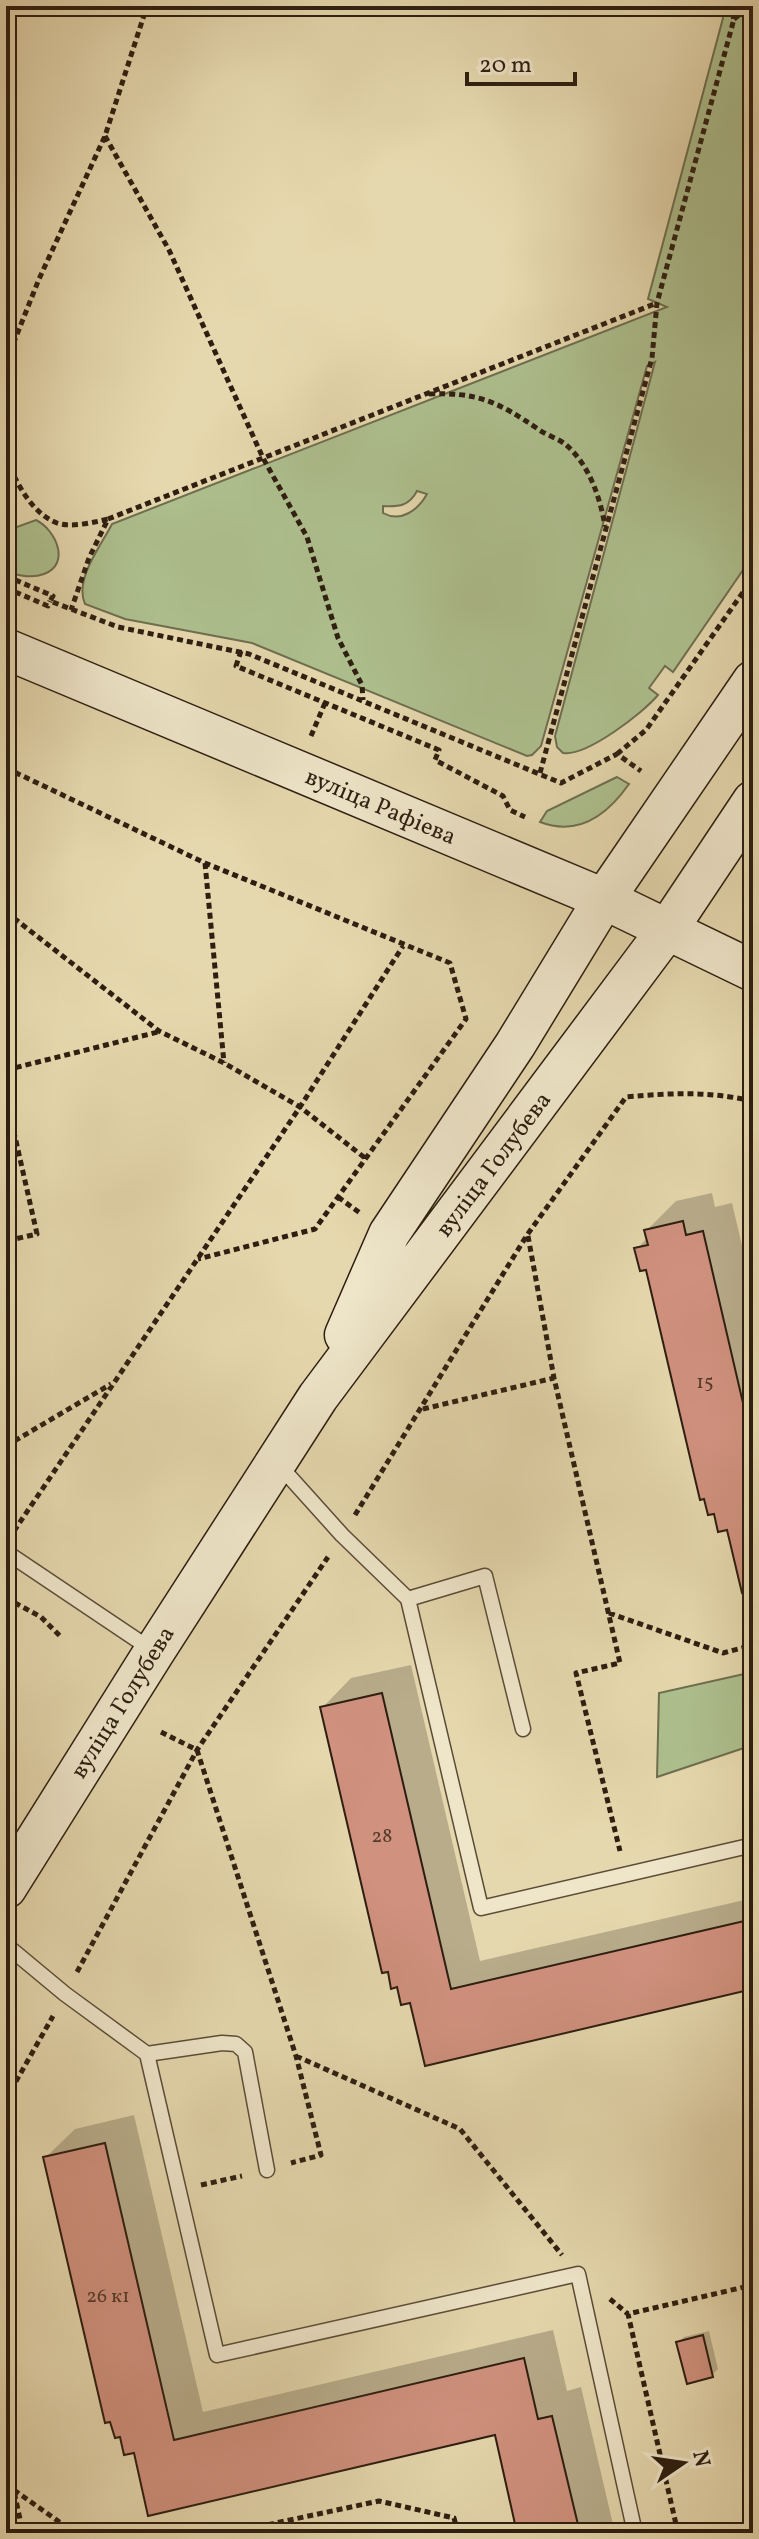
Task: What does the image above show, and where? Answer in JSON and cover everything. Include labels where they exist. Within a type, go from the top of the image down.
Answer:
[{"type":"main road","name":"вуліца Рафіева","points":[[6,649],[604,899],[753,971]]},
{"type":"main road","name":"вуліца Голубева","points":[[318,1397],[389,1234],[515,1045],[604,899],[753,681]]},
{"type":"main road","name":"вуліца Голубева","points":[[6,1888],[318,1397],[667,930],[753,801]]},
{"type":"lane","points":[[276,1462],[342,1535],[408,1599],[481,1908],[753,1845]]},
{"type":"lane","points":[[6,1552],[154,1652]]},
{"type":"lane","points":[[408,1599],[485,1576],[523,1729]]},
{"type":"lane","points":[[6,1945],[65,1994],[147,2054],[217,2355],[578,2274],[635,2533]]},
{"type":"lane","points":[[147,2054],[222,2043],[236,2044],[245,2052],[267,2170]]},
{"type":"lane","points":[[731,2533],[753,2529]]},
{"type":"path","points":[[6,362],[39,279],[105,136],[147,6]]},
{"type":"path","points":[[540,773],[652,358],[657,303],[734,19],[729,6]]},
{"type":"path","points":[[734,19],[751,6]]},
{"type":"path","points":[[105,136],[169,250],[263,458],[307,537],[338,638],[362,685],[363,700]]},
{"type":"path","points":[[6,458],[17,484],[36,507],[58,523],[93,523],[657,303]]},
{"type":"path","points":[[425,394],[455,393],[487,399],[564,443],[598,492],[605,531]]},
{"type":"path","points":[[71,610],[89,558],[108,519]]},
{"type":"path","points":[[6,576],[53,596],[48,606],[6,588]]},
{"type":"path","points":[[50,601],[123,629],[241,651],[561,783],[617,754],[646,730],[753,578]]},
{"type":"path","points":[[241,651],[236,666],[439,750],[435,760],[503,796],[510,810],[525,817]]},
{"type":"path","points":[[617,754],[641,771]]},
{"type":"path","points":[[6,768],[205,863],[450,963],[466,1019],[315,1229],[198,1259]]},
{"type":"path","points":[[205,863],[224,1063]]},
{"type":"path","points":[[6,912],[159,1031],[224,1063],[300,1107],[365,1158]]},
{"type":"path","points":[[6,1544],[300,1107],[403,946]]},
{"type":"path","points":[[6,1070],[159,1031]]},
{"type":"path","points":[[6,2099],[197,1750],[342,1535],[527,1235],[626,1097],[693,1092],[753,1101]]},
{"type":"path","points":[[6,1113],[11,1119],[37,1234],[6,1241]]},
{"type":"path","points":[[527,1235],[554,1378],[620,1663],[576,1673],[626,1875]]},
{"type":"path","points":[[422,1409],[554,1378]]},
{"type":"path","points":[[6,1446],[115,1382]]},
{"type":"path","points":[[6,1598],[41,1617],[60,1636]]},
{"type":"path","points":[[609,1612],[723,1653],[753,1645]]},
{"type":"path","points":[[161,1732],[197,1750],[296,2056],[321,2155],[179,2191]]},
{"type":"path","points":[[296,2056],[460,2129],[578,2274],[628,2314],[678,2533]]},
{"type":"path","points":[[628,2314],[753,2285]]},
{"type":"path","points":[[6,2454],[23,2533]]},
{"type":"path","points":[[13,2489],[75,2533]]},
{"type":"path","points":[[229,2533],[379,2501],[454,2518],[458,2533]]},
{"type":"green space","points":[[719,6],[753,6],[753,551],[673,672],[665,666],[649,688],[658,695],[651,703],[614,732],[585,748],[563,753],[557,747],[555,736],[655,362],[647,366],[541,746],[532,755],[527,756],[252,643],[125,619],[85,604],[83,584],[86,574],[112,524],[667,307],[648,299],[723,18]],"holes":[[[417,491],[427,494],[419,505],[402,516],[383,513],[383,506],[403,504],[411,500]]]},
{"type":"green space","points":[[36,520],[49,531],[58,547],[57,563],[39,575],[6,572],[6,523],[17,527]]},
{"type":"green space","points":[[617,777],[629,784],[612,805],[591,820],[567,827],[540,822],[547,811]]},
{"type":"green space","points":[[753,1672],[753,1745],[657,1777],[659,1693]]},
{"type":"building","points":[[683,1221],[686,1235],[703,1231],[753,1446],[753,1590],[742,1593],[727,1530],[718,1532],[714,1514],[708,1515],[704,1499],[700,1500],[646,1270],[640,1271],[634,1248],[648,1245],[644,1230]]},
{"type":"building","points":[[382,1693],[451,1989],[753,1919],[753,1989],[425,2066],[410,2003],[401,2005],[397,1987],[391,1989],[388,1972],[382,1973],[320,1707]]},
{"type":"building","points":[[105,2143],[174,2440],[524,2358],[538,2419],[552,2416],[580,2533],[517,2533],[495,2435],[148,2516],[134,2453],[124,2455],[120,2437],[115,2438],[110,2422],[105,2423],[43,2157]]},
{"type":"building","points":[[703,2335],[713,2377],[687,2384],[676,2342]]}]
